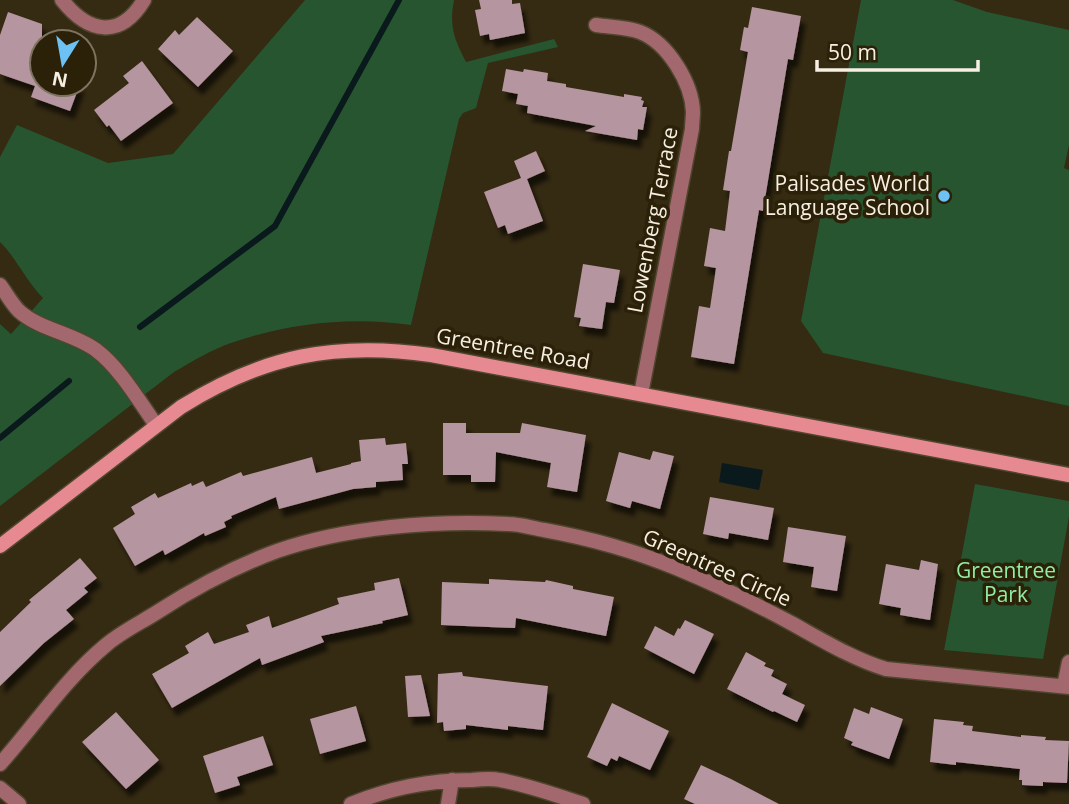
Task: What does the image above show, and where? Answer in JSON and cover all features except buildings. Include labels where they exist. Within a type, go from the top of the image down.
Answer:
[{"type":"street","points":[[61,0],[80,19],[90,25],[106,28],[122,24],[136,14],[144,0]]},
{"type":"street","name":"Lowenberg Terrace","points":[[596,25],[638,31],[664,49],[675,62],[685,82],[693,112],[690,142],[641,394]]},
{"type":"street","points":[[0,285],[19,310],[33,321],[83,341],[97,351],[112,366],[156,425]]},
{"type":"street","name":"Greentree Road","points":[[0,546],[156,425],[201,394],[232,378],[277,361],[323,352],[401,351],[1069,475]]},
{"type":"street","name":"Greentree Circle","points":[[0,764],[65,684],[107,644],[176,600],[226,573],[278,551],[324,538],[425,524],[510,524],[566,534],[628,551],[675,568],[775,614],[845,652],[886,669],[1067,687]]},
{"type":"street","points":[[1067,687],[1069,662]]},
{"type":"street","points":[[351,804],[391,790],[429,782],[497,779],[583,804]]},
{"type":"street","points":[[448,804],[452,780]]},
{"type":"street","points":[[0,788],[19,804]]},
{"type":"green space","points":[[305,0],[454,0],[454,32],[466,62],[554,39],[558,47],[488,63],[476,108],[463,113],[459,119],[411,325],[366,321],[320,323],[275,330],[216,349],[174,372],[0,506],[0,324],[11,334],[43,298],[0,242],[0,157],[17,125],[108,163],[173,154]]},
{"type":"green space","name":"Palisades World Language School","points":[[861,0],[953,0],[987,12],[1069,30],[1069,145],[1064,168],[1069,170],[1069,406],[823,353],[801,321]]},
{"type":"green space","name":"Greentree Park","points":[[975,484],[1069,501],[1069,517],[1043,659],[944,650]]},
{"type":"shaded area","points":[[722,463],[763,470],[759,490],[719,482]]},
{"type":"waterway","points":[[140,327],[275,226],[399,0]]},
{"type":"waterway","points":[[0,438],[69,381]]},
{"type":"place","name":"Palisades World Language School","points":[[944,196]]}]
